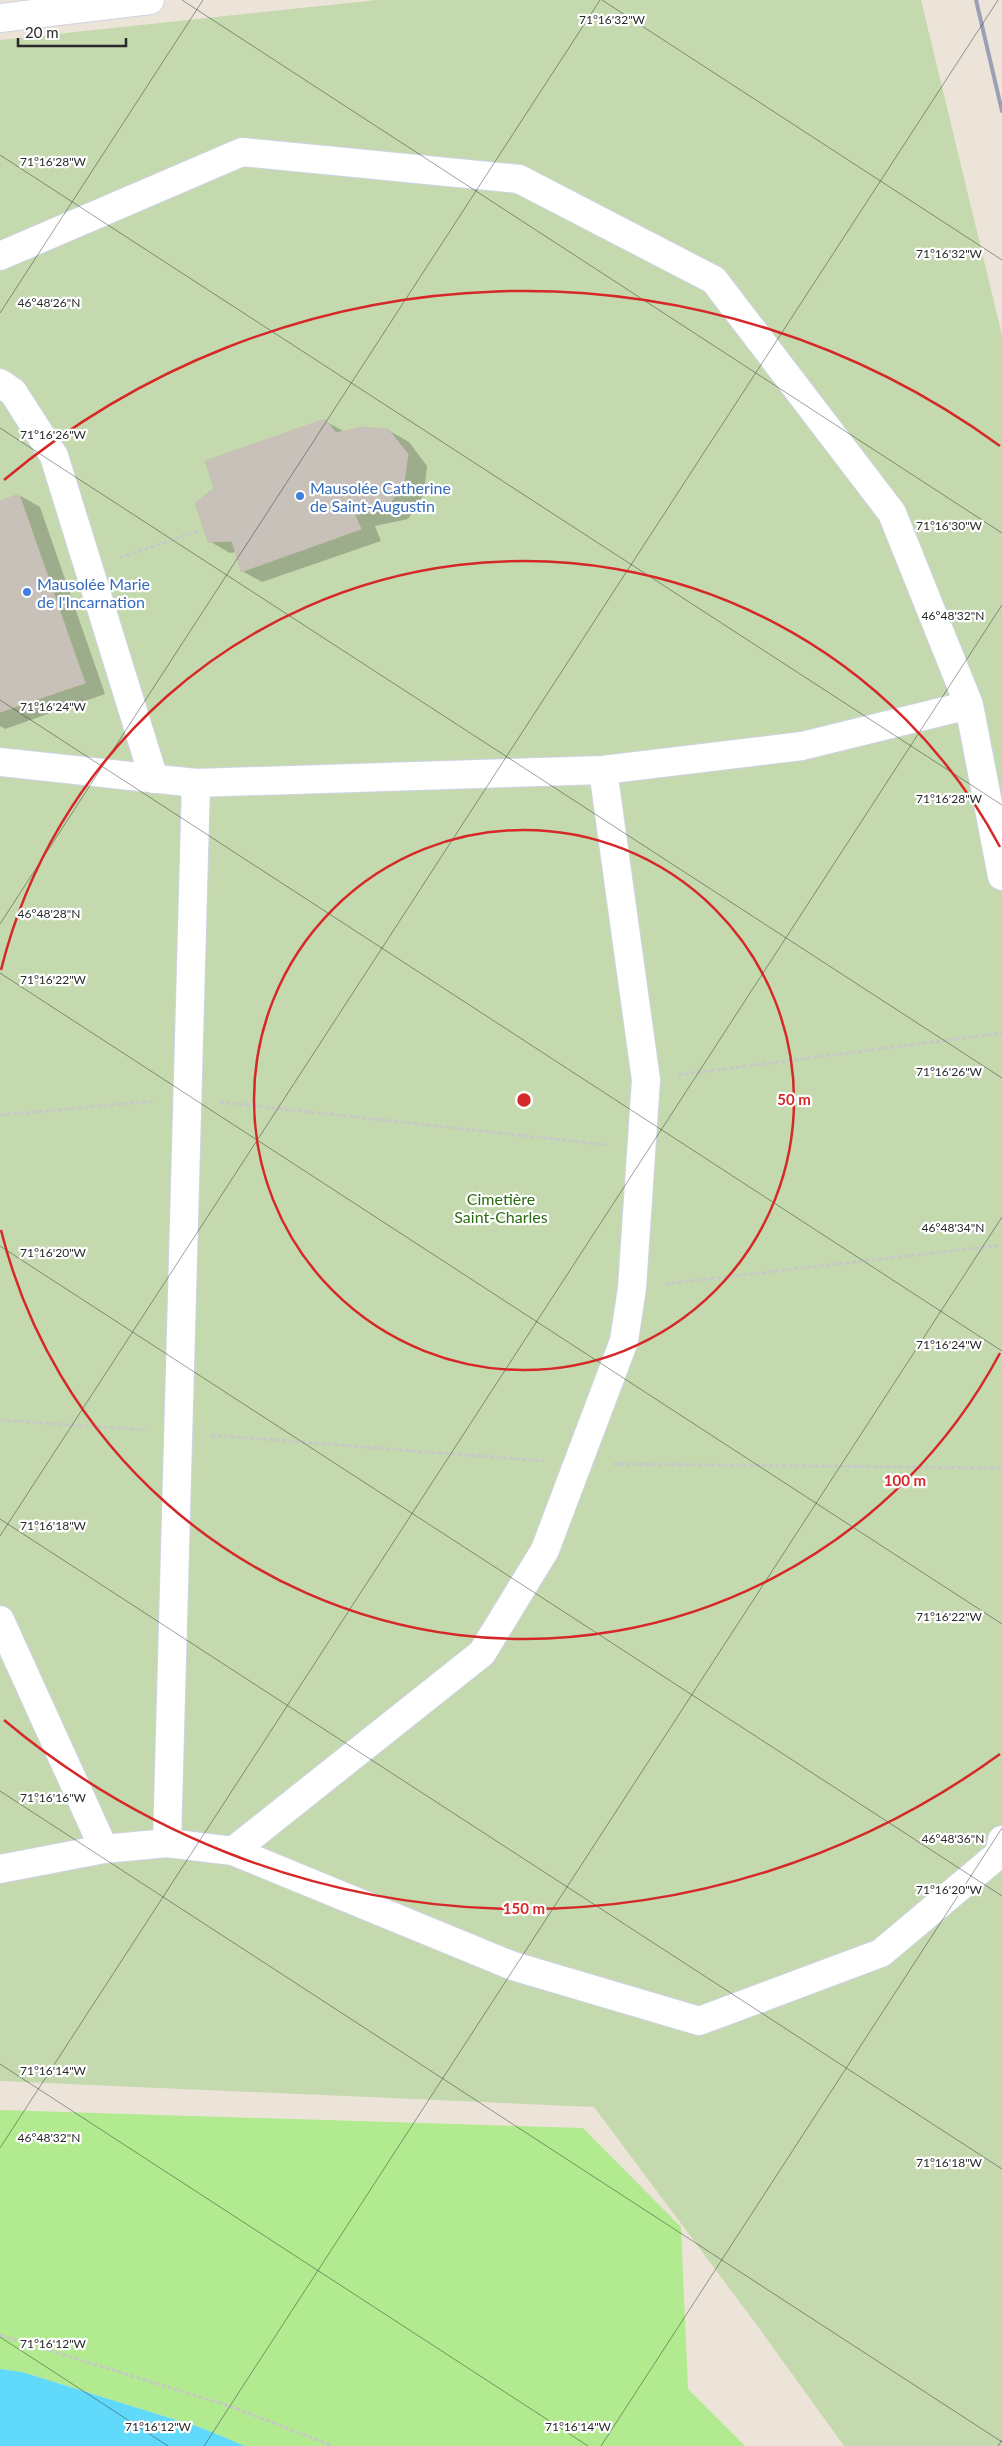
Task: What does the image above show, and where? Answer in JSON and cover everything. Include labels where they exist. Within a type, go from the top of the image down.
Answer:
[{"type":"lane","points":[[0,18],[150,0]]},
{"type":"lane","points":[[0,256],[242,152],[519,179],[714,280],[892,513],[969,705],[1002,876]]},
{"type":"lane","points":[[0,383],[13,392],[54,456],[154,778]]},
{"type":"lane","points":[[0,762],[196,783],[603,770],[802,746],[969,705]]},
{"type":"lane","points":[[232,1850],[482,1653],[545,1550],[624,1341],[632,1288],[646,1080],[603,770]]},
{"type":"lane","points":[[167,1843],[196,783]]},
{"type":"lane","points":[[0,1620],[104,1849]]},
{"type":"lane","points":[[0,1869],[104,1849],[167,1843],[232,1850],[513,1966],[699,2020],[881,1953],[998,1854],[1002,1840]]},
{"type":"path","points":[[89,570],[197,531]]},
{"type":"path","points":[[646,1080],[1002,1032]]},
{"type":"path","points":[[0,1115],[187,1098],[641,1149]]},
{"type":"path","points":[[632,1288],[1002,1244]]},
{"type":"path","points":[[0,1420],[578,1463],[1002,1468]]},
{"type":"path","points":[[0,2335],[232,2407],[333,2446]]},
{"type":"green space","name":"Cimetière Saint-Charles","points":[[376,0],[921,0],[1002,335],[1002,2446],[844,2446],[756,2324],[594,2107],[0,2081],[0,40]]},
{"type":"green space","points":[[0,2110],[583,2128],[681,2227],[688,2389],[745,2446],[245,2446],[202,2428],[22,2372],[0,2369]]},
{"type":"water","points":[[0,2369],[22,2372],[202,2428],[245,2446],[0,2446]]},
{"type":"building","name":"Mausolée Catherine de Saint-Augustin","points":[[325,419],[336,433],[362,427],[388,429],[408,454],[404,482],[387,508],[355,515],[361,529],[241,572],[232,541],[208,542],[195,503],[214,488],[205,461]]},
{"type":"building","name":"Mausolée Marie de l'Incarnation","points":[[19,494],[85,683],[0,712],[0,501]]},
{"type":"railway","points":[[976,0],[1002,111]]},
{"type":"place","name":"Mausolée Catherine de Saint-Augustin","points":[[300,496]]},
{"type":"place","name":"Mausolée Marie de l'Incarnation","points":[[27,592]]}]
